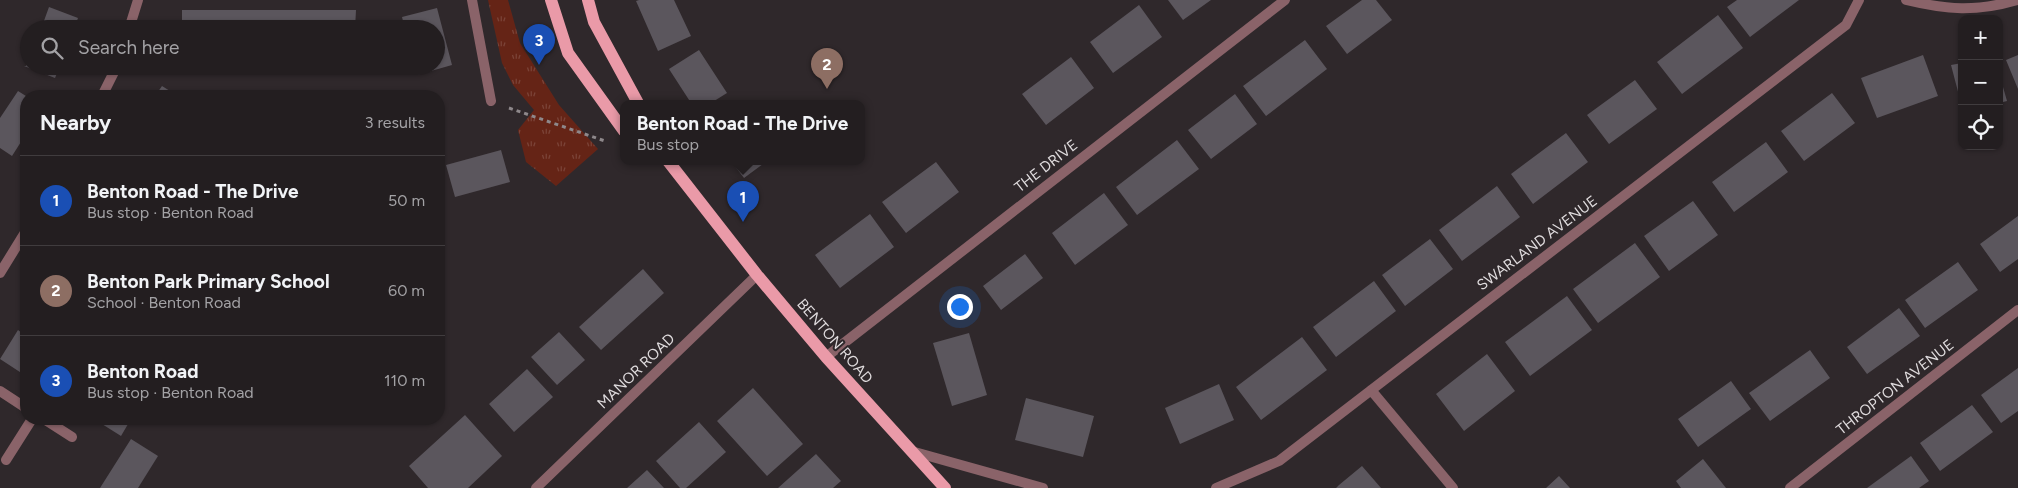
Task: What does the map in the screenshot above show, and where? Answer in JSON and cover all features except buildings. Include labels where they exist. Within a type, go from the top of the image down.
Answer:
[{"type":"main road","points":[[551,0],[568,53],[620,125]]},
{"type":"main road","points":[[588,0],[594,22],[636,100]]},
{"type":"main road","name":"BENTON ROAD","points":[[670,165],[757,275],[826,356],[944,488]]},
{"type":"street","points":[[132,20],[138,0]]},
{"type":"street","points":[[472,0],[491,101]]},
{"type":"street","name":"THE DRIVE","points":[[826,356],[1285,0]]},
{"type":"street","name":"SWARLAND AVENUE","points":[[1216,488],[1279,461],[1846,25],[1859,0]]},
{"type":"street","points":[[1906,0],[1952,9],[1990,8],[2017,0]]},
{"type":"street","points":[[105,90],[112,75]]},
{"type":"street","points":[[0,273],[20,241]]},
{"type":"street","name":"MANOR ROAD","points":[[536,488],[757,275]]},
{"type":"street","name":"THROPTON AVENUE","points":[[1790,488],[2018,310]]},
{"type":"street","points":[[1371,390],[1453,488]]},
{"type":"street","points":[[0,391],[20,404]]},
{"type":"street","points":[[6,460],[28,425]]},
{"type":"street","points":[[53,425],[72,437]]},
{"type":"street","points":[[910,451],[1043,488]]},
{"type":"path","points":[[491,101],[606,142]]},
{"type":"green space","points":[[488,0],[508,0],[520,43],[559,105],[598,149],[556,186],[526,162],[518,130],[534,110],[513,85],[502,63]]},
{"type":"place","name":"Benton Road","points":[[539,65]]},
{"type":"place","name":"Benton Park Primary School","points":[[827,89]]},
{"type":"place","name":"Benton Road - The Drive","points":[[743,222]]}]
